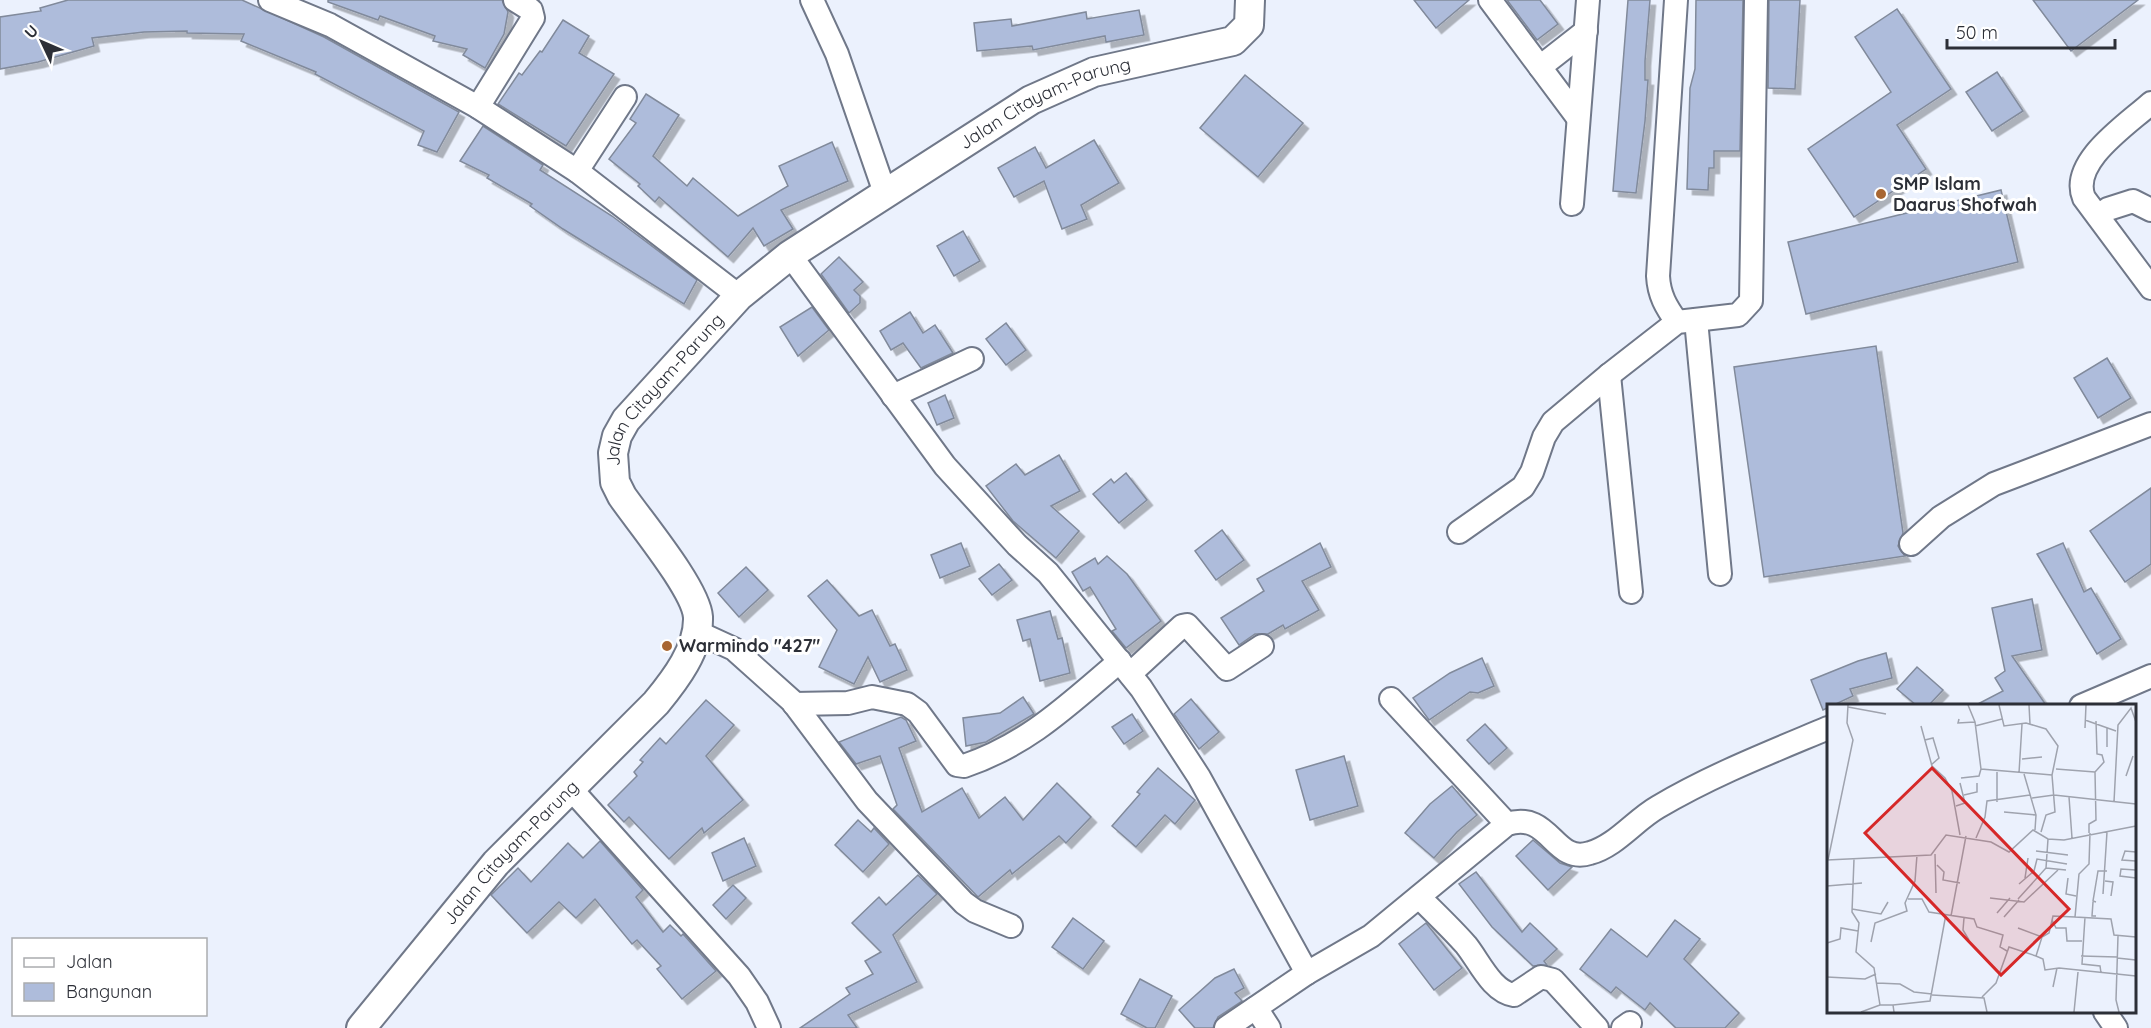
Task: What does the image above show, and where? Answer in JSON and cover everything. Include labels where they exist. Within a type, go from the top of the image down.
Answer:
[{"type":"street","points":[[270,0],[330,25],[478,107],[577,171],[739,296]]},
{"type":"street","points":[[478,107],[533,18],[531,10],[515,0]]},
{"type":"street","points":[[812,0],[837,54],[885,193]]},
{"type":"street","name":"Jalan Citayam-Parung","points":[[361,1028],[496,863],[656,703],[676,678],[697,632],[696,606],[615,482],[613,453],[617,436],[637,405],[739,296],[790,255],[1031,100],[1060,85],[1094,72],[1233,41],[1249,25],[1250,0]]},
{"type":"street","points":[[1490,0],[1578,118]]},
{"type":"street","points":[[1572,204],[1588,0]]},
{"type":"street","points":[[1676,0],[1658,276],[1659,291],[1665,305],[1687,321],[1720,574]]},
{"type":"street","points":[[1459,532],[1523,487],[1532,472],[1544,437],[1553,422],[1609,375],[1687,321],[1738,315],[1751,301],[1756,0]]},
{"type":"street","points":[[1540,66],[1586,31]]},
{"type":"street","points":[[577,171],[625,97]]},
{"type":"street","points":[[2151,103],[2092,156],[2085,169],[2081,190],[2151,288]]},
{"type":"street","points":[[2098,216],[2108,209],[2133,201],[2151,210]]},
{"type":"street","points":[[790,255],[945,466],[1017,545],[1048,573],[1125,667],[1199,777],[1307,973]]},
{"type":"street","points":[[893,396],[972,359]]},
{"type":"street","points":[[1609,375],[1631,592]]},
{"type":"street","points":[[1911,544],[1941,517],[1995,484],[2151,424]]},
{"type":"street","points":[[794,704],[848,703],[872,697],[907,704],[918,712],[954,761],[964,766],[1002,752],[1046,725],[1182,626],[1187,625],[1192,629],[1227,669],[1262,646]]},
{"type":"street","points":[[697,632],[734,649],[794,704],[867,801],[964,903],[975,911],[1011,926]]},
{"type":"street","points":[[2083,704],[2151,676]]},
{"type":"street","points":[[1391,699],[1507,824]]},
{"type":"street","points":[[1226,1028],[1307,973],[1371,936],[1507,824],[1520,820],[1533,822],[1564,849],[1581,855],[1592,853],[1604,848],[1643,816],[1675,797],[1722,773],[1827,728]]},
{"type":"street","points":[[571,789],[739,976],[757,1002],[769,1028]]},
{"type":"street","points":[[1419,897],[1466,946],[1488,977],[1508,994],[1514,995],[1541,977],[1553,980],[1597,1028]]},
{"type":"street","points":[[1256,1008],[1269,1028]]},
{"type":"street","points":[[2106,1013],[2116,1028]]},
{"type":"building","points":[[68,0],[242,0],[324,37],[459,112],[437,152],[418,145],[424,131],[315,74],[316,72],[241,41],[244,34],[187,33],[187,31],[144,32],[92,38],[94,46],[38,62],[0,69],[0,17],[41,11],[40,8]]},
{"type":"building","points":[[328,0],[502,0],[508,12],[504,34],[485,68],[463,55],[467,49],[433,41],[435,36],[380,16],[378,20],[328,2]]},
{"type":"building","points":[[1414,0],[1469,0],[1436,28]]},
{"type":"building","points":[[1507,0],[1540,0],[1558,24],[1537,40]]},
{"type":"building","points":[[1628,0],[1650,0],[1645,61],[1645,80],[1648,80],[1636,193],[1613,191]]},
{"type":"building","points":[[1696,0],[1743,0],[1740,151],[1714,151],[1714,168],[1709,168],[1708,190],[1687,189],[1690,88],[1695,69]]},
{"type":"building","points":[[1769,0],[1800,0],[1795,89],[1768,88]]},
{"type":"building","points":[[2033,0],[2138,0],[2071,51]]},
{"type":"building","points":[[1897,9],[1951,89],[1897,125],[1926,169],[1854,217],[1808,149],[1891,92],[1855,37]]},
{"type":"building","points":[[1139,10],[1144,35],[1106,42],[1105,36],[1033,50],[1032,46],[977,51],[974,23],[1011,19],[1012,26],[1086,12],[1087,19]]},
{"type":"building","points":[[563,20],[589,36],[579,53],[614,74],[566,146],[498,104],[519,73],[522,75],[540,51],[542,52]]},
{"type":"building","points":[[1997,72],[2023,111],[1992,131],[1966,92]]},
{"type":"building","points":[[1245,75],[1303,123],[1258,177],[1200,128]]},
{"type":"building","points":[[646,94],[679,115],[653,156],[687,186],[693,178],[738,216],[788,186],[779,166],[832,142],[848,181],[781,210],[793,229],[764,246],[753,228],[728,257],[659,197],[655,202],[638,186],[640,184],[609,159],[636,123],[630,119]]},
{"type":"building","points":[[483,126],[543,165],[540,170],[612,216],[697,280],[684,304],[563,229],[530,206],[532,204],[487,178],[489,175],[460,161]]},
{"type":"building","points":[[1094,140],[1119,183],[1081,205],[1087,219],[1062,229],[1044,181],[1014,197],[998,168],[1035,147],[1046,168]]},
{"type":"building","points":[[2001,190],[2018,262],[1806,314],[1788,242]]},
{"type":"building","points":[[963,231],[980,261],[954,276],[937,246]]},
{"type":"building","points":[[839,257],[863,282],[854,290],[860,296],[860,303],[849,313],[821,274]]},
{"type":"building","points":[[812,307],[829,330],[798,356],[780,327]]},
{"type":"building","points":[[910,312],[923,333],[935,325],[953,353],[921,368],[903,343],[891,350],[880,331]]},
{"type":"building","points":[[1006,323],[1026,350],[1006,365],[986,339]]},
{"type":"building","points":[[1876,346],[1903,533],[1898,546],[1905,556],[1764,577],[1734,367]]},
{"type":"building","points":[[2107,358],[2131,398],[2098,418],[2074,378]]},
{"type":"building","points":[[945,395],[954,418],[937,425],[928,403]]},
{"type":"building","points":[[1059,455],[1080,491],[1051,506],[1079,531],[1056,558],[1013,521],[986,486],[1016,464],[1025,475]]},
{"type":"building","points":[[1126,473],[1147,500],[1119,523],[1093,494],[1111,479],[1114,483]]},
{"type":"building","points":[[2151,488],[2151,564],[2125,582],[2090,531]]},
{"type":"building","points":[[1222,530],[1244,560],[1216,580],[1195,551]]},
{"type":"building","points":[[961,543],[970,566],[940,578],[931,555]]},
{"type":"building","points":[[1320,543],[1331,567],[1302,581],[1319,610],[1285,629],[1283,625],[1268,634],[1255,634],[1239,645],[1221,618],[1264,591],[1257,579]]},
{"type":"building","points":[[2063,543],[2084,592],[2091,588],[2121,639],[2097,654],[2037,554]]},
{"type":"building","points":[[1107,556],[1127,574],[1161,621],[1126,648],[1112,631],[1116,629],[1090,587],[1083,591],[1072,572],[1095,558],[1098,564]]},
{"type":"building","points":[[999,564],[1012,580],[992,595],[979,579]]},
{"type":"building","points":[[746,567],[768,590],[739,617],[718,593]]},
{"type":"building","points":[[827,580],[859,616],[872,610],[890,646],[895,644],[907,670],[880,682],[868,657],[854,684],[819,667],[837,630],[808,596]]},
{"type":"building","points":[[2032,599],[2042,650],[2012,656],[2045,704],[1978,704],[2003,691],[1995,678],[2005,671],[1992,608]]},
{"type":"building","points":[[1050,611],[1058,639],[1062,638],[1070,673],[1040,681],[1030,639],[1023,641],[1017,620]]},
{"type":"building","points":[[1886,653],[1892,678],[1850,689],[1853,696],[1836,704],[1827,704],[1827,708],[1823,710],[1811,680],[1858,661]]},
{"type":"building","points":[[1482,658],[1494,686],[1478,693],[1470,692],[1429,720],[1413,698],[1450,673]]},
{"type":"building","points":[[1917,667],[1943,690],[1930,704],[1915,704],[1897,689]]},
{"type":"building","points":[[1023,697],[1034,714],[986,742],[966,746],[963,718],[1000,713]]},
{"type":"building","points":[[1191,699],[1219,732],[1199,749],[1174,714]]},
{"type":"building","points":[[706,700],[734,725],[706,756],[743,800],[704,833],[702,828],[669,859],[629,817],[624,822],[608,805],[637,776],[634,772],[643,762],[640,760],[660,738],[666,744]]},
{"type":"building","points":[[1132,714],[1143,731],[1124,744],[1112,727]]},
{"type":"building","points":[[901,717],[906,720],[916,741],[899,748],[922,812],[962,788],[979,818],[1005,797],[1023,820],[1057,783],[1091,817],[1066,843],[1059,836],[1012,874],[1010,870],[978,897],[893,809],[897,805],[880,756],[856,764],[839,742]]},
{"type":"building","points":[[1485,724],[1507,748],[1489,764],[1467,740]]},
{"type":"building","points":[[1344,756],[1358,806],[1310,820],[1296,770]]},
{"type":"building","points":[[1158,768],[1195,800],[1175,824],[1165,815],[1136,847],[1112,826],[1140,794],[1137,792]]},
{"type":"building","points":[[1452,786],[1477,815],[1457,832],[1434,858],[1405,833],[1430,804]]},
{"type":"building","points":[[858,820],[871,832],[874,828],[889,844],[863,872],[835,845]]},
{"type":"building","points":[[744,838],[756,866],[723,881],[712,853]]},
{"type":"building","points":[[1533,840],[1560,863],[1572,867],[1548,890],[1516,856]]},
{"type":"building","points":[[600,841],[643,890],[636,897],[663,932],[670,925],[681,936],[683,934],[716,971],[682,999],[657,969],[661,966],[637,940],[632,944],[595,899],[576,918],[559,902],[527,933],[491,895],[518,868],[531,882],[568,843],[583,858]]},
{"type":"building","points":[[1476,872],[1522,932],[1530,923],[1557,949],[1544,961],[1547,965],[1533,966],[1492,927],[1459,884]]},
{"type":"building","points":[[918,875],[937,894],[893,935],[917,982],[848,1015],[857,1028],[800,1028],[850,994],[846,988],[873,974],[865,961],[881,952],[852,923],[879,897],[886,905]]},
{"type":"building","points":[[733,885],[746,898],[726,919],[713,905]]},
{"type":"building","points":[[1073,918],[1104,941],[1083,969],[1052,947]]},
{"type":"building","points":[[1675,920],[1700,939],[1684,959],[1739,1013],[1725,1028],[1676,1028],[1650,1003],[1645,1010],[1616,987],[1611,993],[1580,969],[1611,929],[1647,957]]},
{"type":"building","points":[[1426,923],[1462,968],[1434,990],[1399,944]]},
{"type":"building","points":[[1234,969],[1244,988],[1235,993],[1242,1001],[1218,1017],[1213,1028],[1195,1028],[1179,1010],[1215,978]]},
{"type":"building","points":[[1140,979],[1172,996],[1155,1028],[1147,1028],[1121,1014]]},
{"type":"place","name":"SMP Islam Daarus Shofwah","points":[[1881,194]]},
{"type":"place","name":"Warmindo \"427\"","points":[[667,646]]}]
